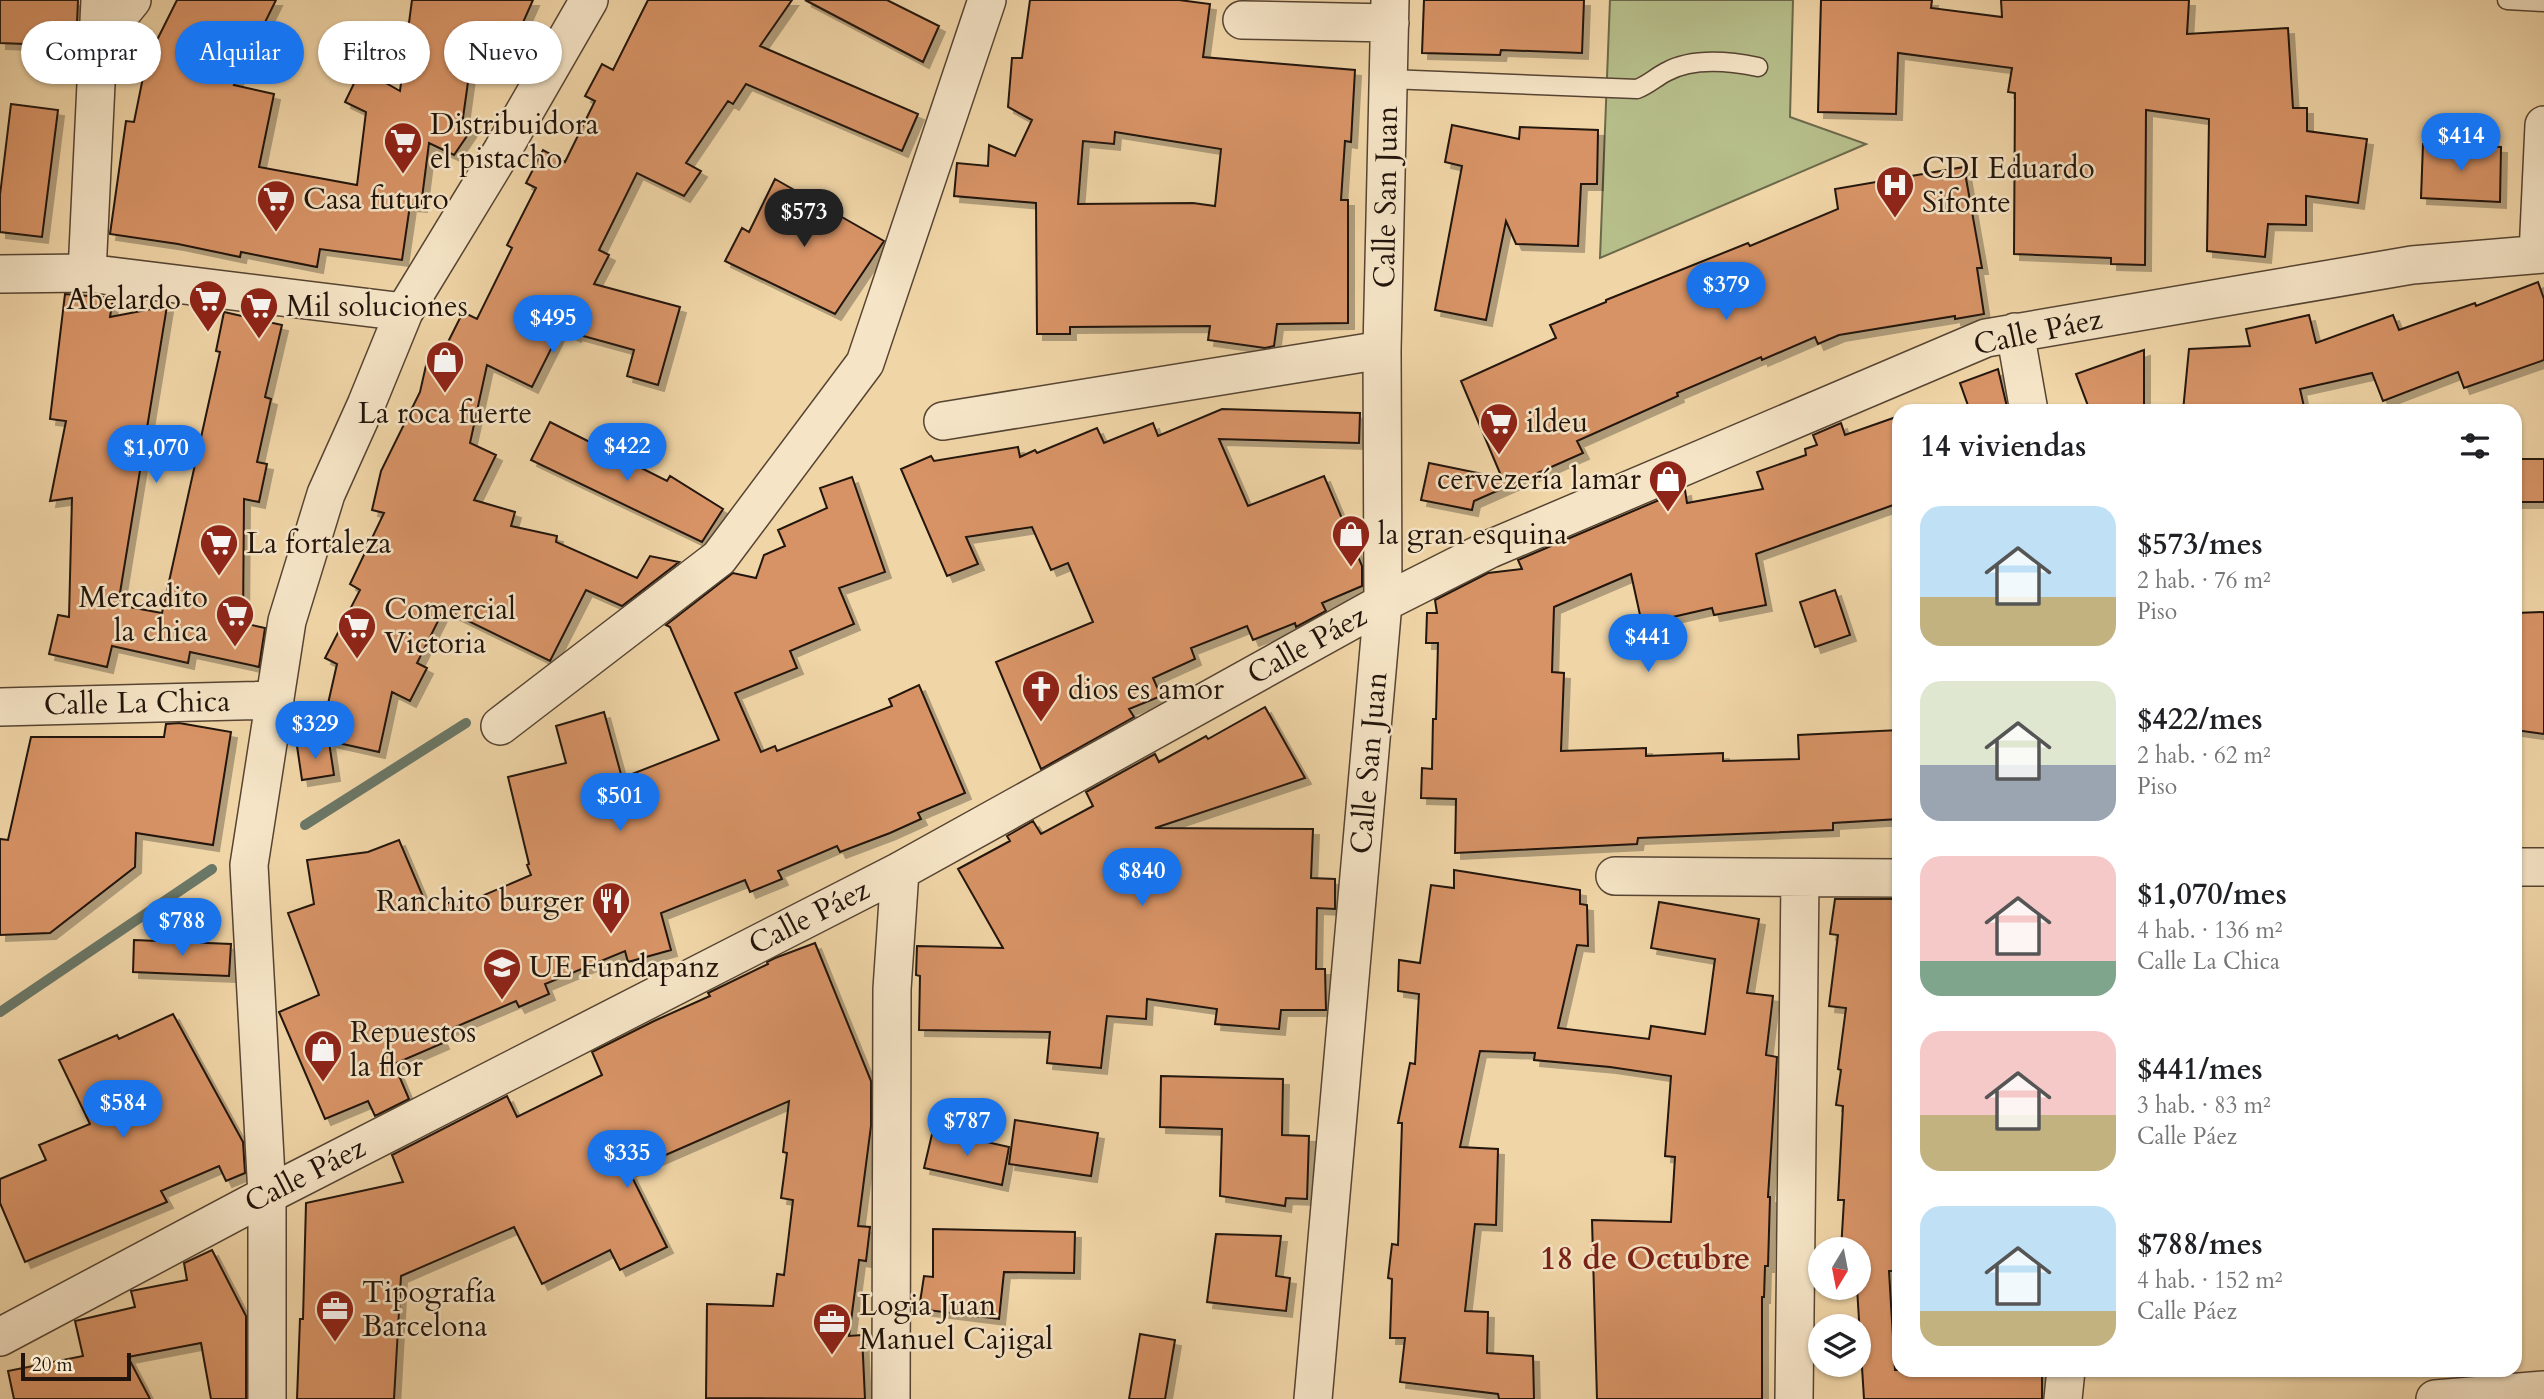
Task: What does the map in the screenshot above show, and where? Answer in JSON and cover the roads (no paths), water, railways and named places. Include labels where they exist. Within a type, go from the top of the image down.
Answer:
[{"type":"street","points":[[99,21],[100,0]]},
{"type":"street","points":[[115,21],[132,0]]},
{"type":"street","points":[[267,1399],[267,1195],[249,865],[288,621],[326,494],[404,313],[589,0]]},
{"type":"street","points":[[500,726],[719,558],[865,363],[987,0]]},
{"type":"street","points":[[1242,20],[1390,12]]},
{"type":"street","name":"Calle San Juan","points":[[1313,1399],[1383,603],[1382,350],[1390,12]]},
{"type":"street","points":[[87,273],[96,84]]},
{"type":"street","points":[[2541,254],[2544,125]]},
{"type":"street","name":"Calle Páez","points":[[0,1337],[267,1195],[900,871],[1383,603],[1528,533],[1986,338],[2412,265],[2541,254]]},
{"type":"street","points":[[0,274],[87,273],[404,313]]},
{"type":"street","points":[[2015,332],[2028,404]]},
{"type":"street","points":[[943,421],[1382,350]]},
{"type":"street","name":"Calle La Chica","points":[[0,707],[275,700]]},
{"type":"street","points":[[2522,867],[2544,867]]},
{"type":"street","points":[[891,1399],[892,989],[900,871]]},
{"type":"street","points":[[1615,876],[1892,878]]},
{"type":"street","points":[[1794,1399],[1800,878]]},
{"type":"street","points":[[2063,1399],[2065,1377]]},
{"type":"street","points":[[2434,1399],[2544,1390]]},
{"type":"lane","points":[[2507,0],[2544,2]]},
{"type":"lane","points":[[1390,79],[1637,89],[1650,84],[1666,72],[1693,64],[1730,61],[1758,67]]},
{"type":"waterway","points":[[305,825],[466,723]]},
{"type":"waterway","points":[[0,1012],[212,869]]},
{"type":"place","name":"Distribuidora el pistacho","points":[[403,175]]},
{"type":"place","name":"CDI Eduardo Sifonte","points":[[1895,219]]},
{"type":"place","name":"Casa futuro","points":[[276,233]]},
{"type":"place","name":"Abelardo","points":[[208,333]]},
{"type":"place","name":"Mil soluciones","points":[[259,340]]},
{"type":"place","name":"La roca fuerte","points":[[445,394]]},
{"type":"place","name":"ildeu","points":[[1499,456]]},
{"type":"place","name":"cervezería lamar","points":[[1668,513]]},
{"type":"place","name":"la gran esquina","points":[[1351,568]]},
{"type":"place","name":"La fortaleza","points":[[219,577]]},
{"type":"place","name":"Mercadito la chica","points":[[235,648]]},
{"type":"place","name":"Comercial Victoria","points":[[357,660]]},
{"type":"place","name":"dios es amor","points":[[1041,723]]},
{"type":"place","name":"Ranchito burger","points":[[611,935]]},
{"type":"place","name":"UE Fundapanz","points":[[502,1001]]},
{"type":"place","name":"Repuestos la flor","points":[[323,1083]]},
{"type":"place","name":"Tipografía Barcelona","points":[[335,1343]]},
{"type":"place","name":"Logia Juan Manuel Cajigal","points":[[832,1356]]},
{"type":"district","name":"18 de Octubre","points":[[1645,1258]]}]
